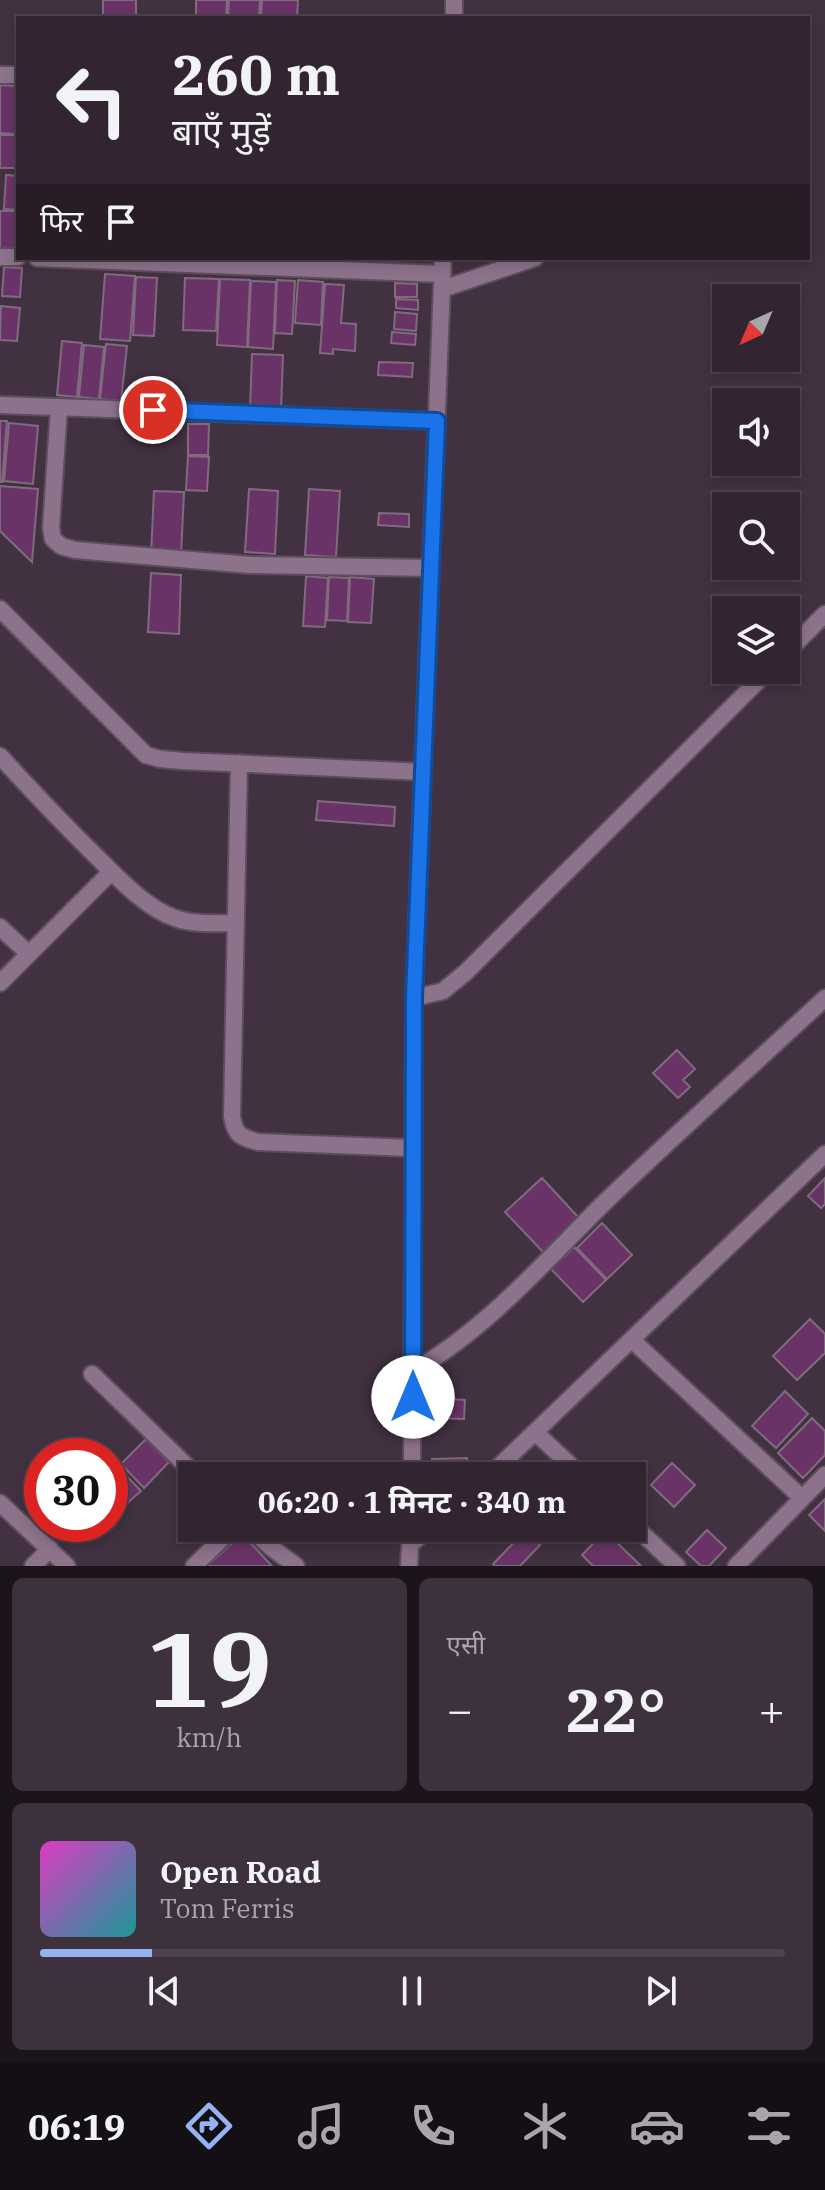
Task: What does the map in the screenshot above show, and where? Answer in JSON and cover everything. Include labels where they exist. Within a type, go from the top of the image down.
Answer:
[{"type":"street","points":[[114,260],[299,263],[442,274],[523,260]]},
{"type":"street","points":[[412,1462],[414,998],[442,274]]},
{"type":"street","points":[[0,405],[437,421]]},
{"type":"street","points":[[59,407],[51,528],[53,539],[61,546],[75,550],[250,565],[431,568]]},
{"type":"street","points":[[0,609],[146,755],[160,759],[423,772]]},
{"type":"street","points":[[800,639],[825,614]]},
{"type":"street","points":[[414,998],[443,991],[466,972],[755,684]]},
{"type":"street","points":[[0,756],[111,872],[154,908],[172,918],[191,922],[236,923]]},
{"type":"street","points":[[239,763],[234,1128],[242,1137],[258,1142],[412,1148]]},
{"type":"street","points":[[0,983],[111,872]]},
{"type":"street","points":[[0,927],[29,954]]},
{"type":"street","points":[[413,1371],[433,1360],[489,1315],[629,1179],[825,998]]},
{"type":"street","points":[[504,1462],[825,1154]]},
{"type":"street","points":[[632,1340],[802,1498]]},
{"type":"street","points":[[92,1374],[183,1462]]},
{"type":"street","points":[[535,1432],[567,1462]]},
{"type":"street","points":[[736,1566],[825,1475]]},
{"type":"street","points":[[0,1503],[67,1566]]},
{"type":"street","points":[[646,1537],[677,1566]]},
{"type":"street","points":[[194,1566],[219,1542]]},
{"type":"street","points":[[265,1542],[296,1566]]},
{"type":"street","points":[[409,1566],[411,1542]]},
{"type":"street","points":[[33,1566],[50,1549]]},
{"type":"building","points":[[103,0],[136,0],[136,16],[103,16]]},
{"type":"building","points":[[196,0],[227,0],[226,16],[196,16]]},
{"type":"building","points":[[229,0],[260,0],[259,16],[228,16]]},
{"type":"building","points":[[262,0],[298,0],[297,16],[261,16]]},
{"type":"building","points":[[0,85],[16,86],[15,134],[0,133]]},
{"type":"building","points":[[0,135],[16,135],[16,168],[0,168]]},
{"type":"building","points":[[6,175],[16,176],[16,210],[4,209]]},
{"type":"building","points":[[0,211],[16,211],[16,252],[0,252]]},
{"type":"building","points":[[4,267],[22,268],[20,297],[2,296]]},
{"type":"building","points":[[105,274],[135,276],[130,341],[100,339]]},
{"type":"building","points":[[136,277],[157,278],[154,336],[133,335]]},
{"type":"building","points":[[185,278],[219,279],[216,331],[183,330]]},
{"type":"building","points":[[220,279],[250,280],[247,347],[217,345]]},
{"type":"building","points":[[277,280],[295,281],[292,334],[275,333]]},
{"type":"building","points":[[298,280],[323,282],[321,325],[295,323]]},
{"type":"building","points":[[251,281],[276,282],[273,349],[248,347]]},
{"type":"building","points":[[395,283],[417,284],[417,297],[395,297]]},
{"type":"building","points":[[325,284],[344,285],[341,323],[356,324],[355,351],[333,349],[333,354],[320,353]]},
{"type":"building","points":[[396,299],[418,300],[418,310],[396,308]]},
{"type":"building","points":[[1,306],[20,308],[17,341],[0,340]]},
{"type":"building","points":[[395,312],[417,314],[416,331],[394,329]]},
{"type":"building","points":[[392,332],[416,334],[415,345],[391,343]]},
{"type":"building","points":[[62,341],[82,343],[77,397],[57,395]]},
{"type":"building","points":[[106,344],[127,346],[121,401],[100,399]]},
{"type":"building","points":[[84,345],[104,347],[99,399],[79,397]]},
{"type":"building","points":[[252,354],[283,355],[281,410],[250,409]]},
{"type":"building","points":[[379,362],[413,363],[412,377],[378,375]]},
{"type":"building","points":[[0,421],[7,421],[2,482],[0,482]]},
{"type":"building","points":[[9,423],[38,426],[33,484],[4,481]]},
{"type":"building","points":[[188,424],[209,424],[208,455],[188,455]]},
{"type":"building","points":[[188,456],[209,457],[207,491],[186,490]]},
{"type":"building","points":[[0,486],[38,489],[32,562],[0,531]]},
{"type":"building","points":[[249,489],[278,491],[275,554],[245,552]]},
{"type":"building","points":[[309,489],[340,491],[336,557],[305,555]]},
{"type":"building","points":[[154,491],[184,492],[181,556],[151,555]]},
{"type":"building","points":[[379,513],[409,514],[409,527],[378,525]]},
{"type":"building","points":[[151,573],[181,575],[179,634],[148,632]]},
{"type":"building","points":[[306,576],[328,578],[325,627],[303,626]]},
{"type":"building","points":[[329,577],[349,578],[347,621],[327,620]]},
{"type":"building","points":[[350,577],[374,579],[371,623],[348,622]]},
{"type":"building","points":[[318,801],[395,807],[394,826],[316,820]]},
{"type":"building","points":[[677,1050],[695,1069],[683,1080],[690,1087],[678,1098],[653,1073]]},
{"type":"building","points":[[542,1178],[579,1218],[543,1252],[505,1212]]},
{"type":"building","points":[[825,1178],[825,1204],[821,1208],[808,1196]]},
{"type":"building","points":[[602,1223],[632,1255],[607,1279],[577,1248]]},
{"type":"building","points":[[574,1247],[606,1280],[583,1302],[551,1269]]},
{"type":"building","points":[[810,1319],[825,1334],[825,1353],[797,1380],[773,1356]]},
{"type":"building","points":[[785,1391],[808,1414],[776,1448],[752,1426]]},
{"type":"building","points":[[433,1398],[465,1400],[464,1419],[432,1418]]},
{"type":"building","points":[[812,1418],[825,1431],[825,1455],[803,1478],[778,1453]]},
{"type":"building","points":[[146,1439],[169,1462],[144,1488],[128,1471],[128,1457]]},
{"type":"building","points":[[467,1458],[467,1462],[432,1462],[432,1459]]},
{"type":"building","points":[[672,1463],[695,1485],[674,1507],[651,1485]]},
{"type":"building","points":[[128,1477],[141,1491],[128,1502]]},
{"type":"building","points":[[825,1499],[825,1531],[809,1515]]},
{"type":"building","points":[[707,1530],[726,1548],[709,1566],[701,1566],[686,1552]]},
{"type":"building","points":[[233,1542],[250,1542],[272,1566],[207,1566]]},
{"type":"building","points":[[514,1542],[537,1542],[540,1545],[520,1566],[493,1564]]},
{"type":"building","points":[[594,1542],[616,1542],[641,1566],[593,1566],[582,1555]]},
{"type":"route","points":[[153,410],[437,421],[414,998],[413,1397]]}]
